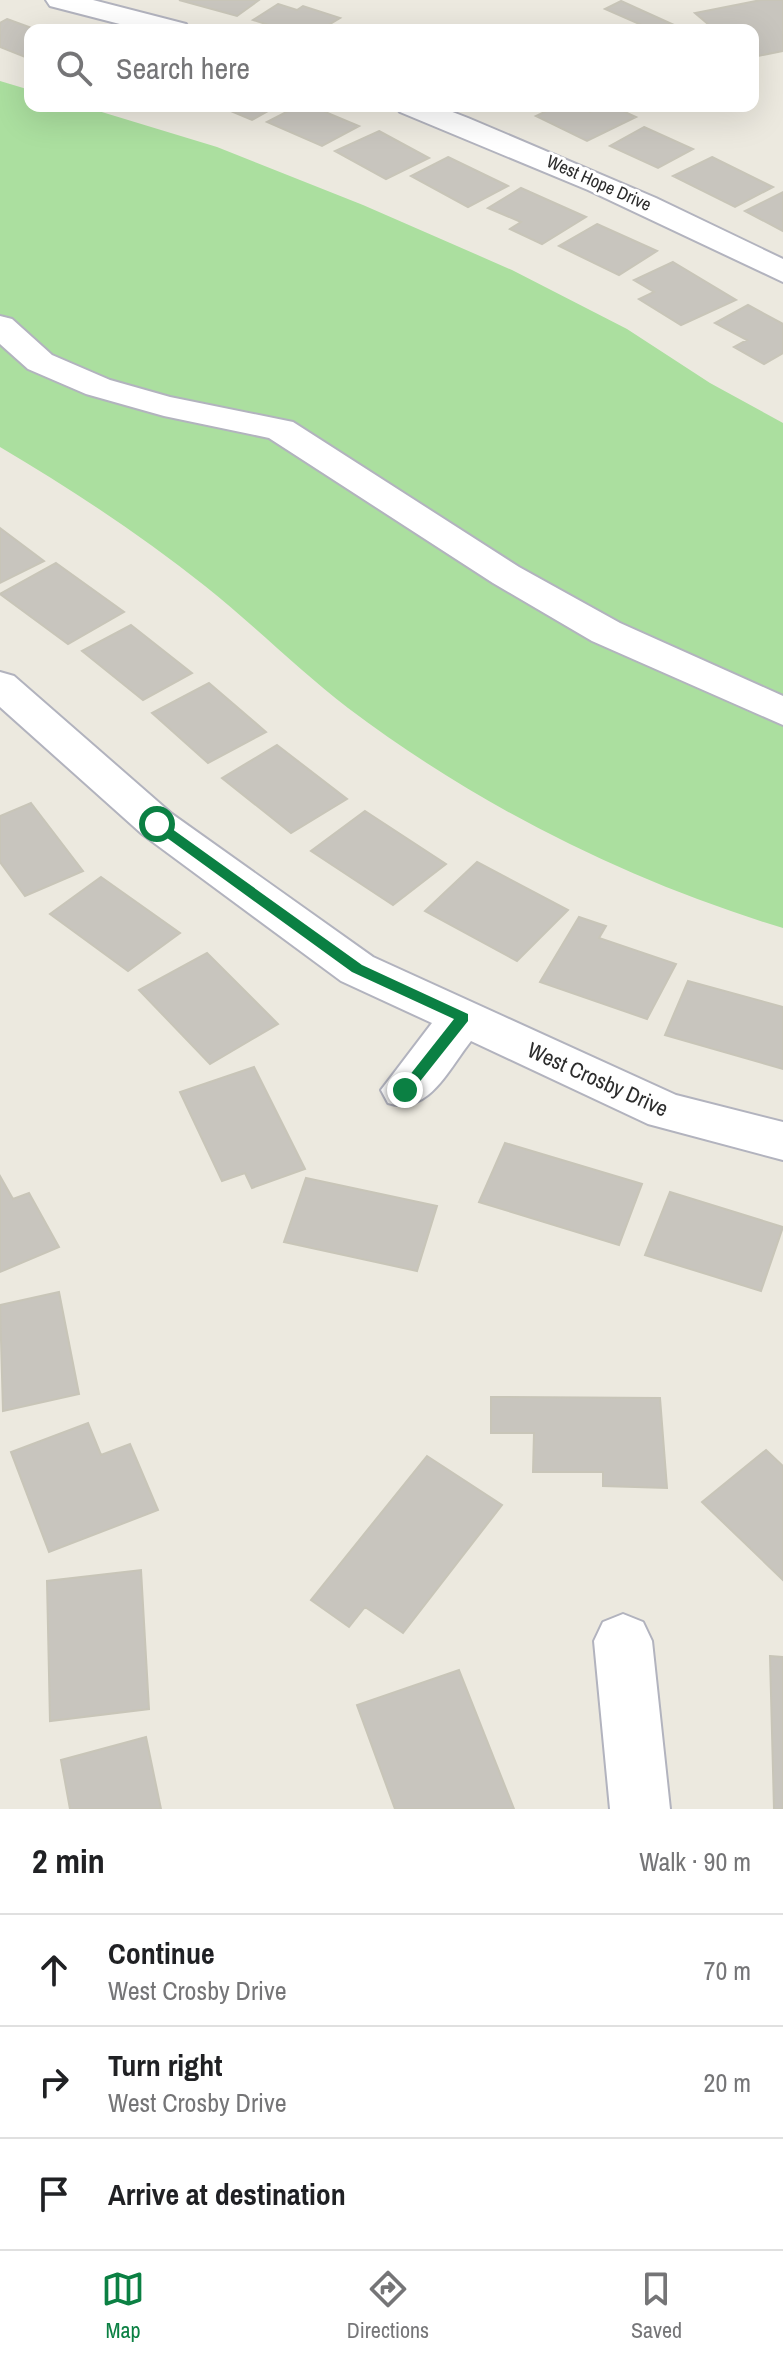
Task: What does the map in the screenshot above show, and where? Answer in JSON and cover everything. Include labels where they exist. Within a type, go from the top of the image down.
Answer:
[{"type":"street","points":[[60,0],[153,24]]},
{"type":"street","name":"West Hope Drive","points":[[425,112],[558,164],[696,226],[783,272]]},
{"type":"street","points":[[0,326],[40,362],[98,387],[164,406],[280,430],[506,575],[606,632],[783,712]]},
{"type":"street","name":"West Crosby Drive","points":[[0,685],[157,824],[357,969],[665,1111],[783,1141]]},
{"type":"street","points":[[405,1090],[463,1018]]},
{"type":"street","points":[[623,1641],[640,1809]]},
{"type":"green space","points":[[0,81],[24,88],[24,112],[102,112],[217,147],[363,205],[512,270],[627,329],[710,383],[783,423],[783,928],[668,888],[611,864],[449,777],[348,708],[181,567],[79,496],[0,447]]},
{"type":"building","points":[[179,0],[259,0],[237,16]]},
{"type":"building","points":[[761,0],[783,0],[783,51],[759,56],[759,24],[708,24],[695,13]]},
{"type":"building","points":[[621,1],[672,24],[639,24],[605,9]]},
{"type":"building","points":[[278,4],[297,10],[303,6],[340,18],[330,24],[265,24],[253,20]]},
{"type":"building","points":[[7,19],[24,25],[24,57],[0,47],[0,23]]},
{"type":"building","points":[[233,112],[266,112],[252,120]]},
{"type":"building","points":[[286,112],[325,112],[359,126],[322,146],[267,122]]},
{"type":"building","points":[[544,112],[625,112],[636,117],[587,141],[536,116]]},
{"type":"building","points":[[644,127],[693,149],[658,168],[610,146]]},
{"type":"building","points":[[379,131],[429,158],[386,179],[335,151]]},
{"type":"building","points":[[448,157],[508,186],[468,207],[411,176]]},
{"type":"building","points":[[712,157],[773,187],[735,207],[673,176]]},
{"type":"building","points":[[521,188],[586,217],[542,244],[510,229],[521,222],[488,208]]},
{"type":"building","points":[[783,192],[783,231],[745,211]]},
{"type":"building","points":[[597,224],[657,251],[619,275],[559,246]]},
{"type":"building","points":[[673,262],[736,300],[681,325],[639,299],[654,292],[634,280]]},
{"type":"building","points":[[748,305],[783,324],[783,353],[764,364],[734,347],[747,340],[715,323]]},
{"type":"building","points":[[0,528],[44,561],[0,583]]},
{"type":"building","points":[[56,563],[124,612],[68,644],[0,594]]},
{"type":"building","points":[[131,625],[192,673],[143,700],[82,651]]},
{"type":"building","points":[[209,683],[266,732],[208,763],[152,713]]},
{"type":"building","points":[[277,745],[347,799],[291,833],[222,778]]},
{"type":"building","points":[[31,803],[83,871],[25,896],[0,862],[0,816]]},
{"type":"building","points":[[365,811],[446,864],[393,905],[311,851]]},
{"type":"building","points":[[477,862],[568,910],[517,961],[425,911]]},
{"type":"building","points":[[101,877],[180,933],[128,971],[50,914]]},
{"type":"building","points":[[579,917],[606,926],[599,938],[676,964],[647,1019],[540,982]]},
{"type":"building","points":[[207,953],[278,1024],[210,1064],[139,990]]},
{"type":"building","points":[[688,981],[783,1007],[783,1069],[665,1035]]},
{"type":"building","points":[[254,1067],[305,1169],[252,1188],[245,1173],[222,1181],[180,1092]]},
{"type":"building","points":[[505,1143],[642,1184],[619,1245],[479,1202]]},
{"type":"building","points":[[0,1176],[13,1199],[29,1193],[59,1247],[0,1272]]},
{"type":"building","points":[[306,1178],[437,1206],[417,1271],[284,1242]]},
{"type":"building","points":[[670,1192],[783,1227],[761,1291],[645,1255]]},
{"type":"building","points":[[59,1292],[79,1394],[3,1411],[0,1305]]},
{"type":"building","points":[[491,1397],[660,1398],[667,1488],[603,1486],[603,1472],[533,1472],[534,1433],[491,1433]]},
{"type":"building","points":[[88,1423],[101,1455],[130,1444],[158,1510],[49,1552],[11,1452]]},
{"type":"building","points":[[766,1450],[783,1466],[783,1580],[702,1502]]},
{"type":"building","points":[[427,1456],[502,1505],[403,1633],[365,1607],[349,1627],[311,1600]]},
{"type":"building","points":[[141,1570],[149,1709],[50,1721],[47,1581]]},
{"type":"building","points":[[770,1656],[783,1657],[783,1809],[774,1809]]},
{"type":"building","points":[[459,1670],[514,1809],[395,1809],[357,1705]]},
{"type":"building","points":[[146,1737],[161,1809],[70,1809],[61,1760]]},
{"type":"route","points":[[157,824],[357,969],[463,1018],[405,1090]]}]
